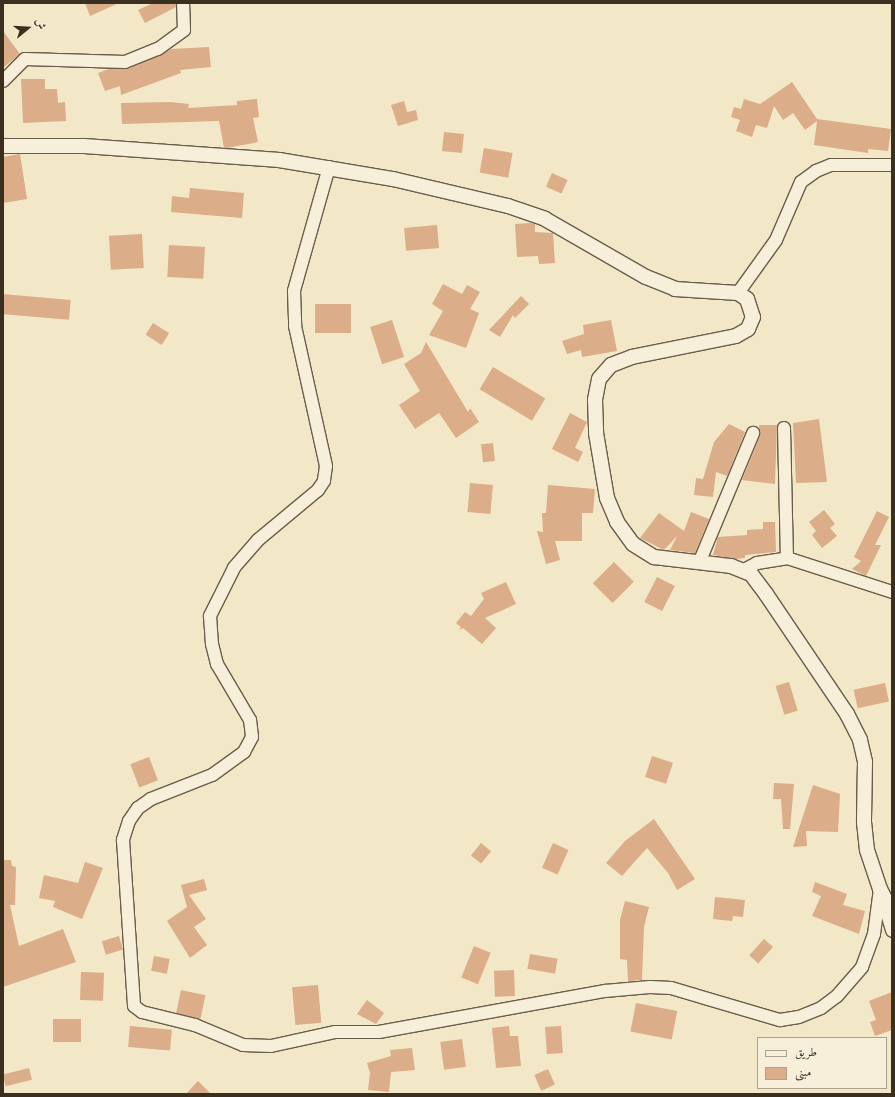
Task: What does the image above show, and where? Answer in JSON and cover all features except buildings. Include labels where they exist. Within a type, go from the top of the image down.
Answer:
[{"type":"street","points":[[3,81],[25,59],[125,62],[158,49],[184,30],[183,3]]},
{"type":"street","points":[[3,146],[92,147],[278,160],[329,167],[508,206],[575,233],[646,277],[675,289],[738,293],[751,307],[753,317],[748,329],[736,336],[711,343],[632,357],[611,365],[599,379],[595,400],[596,433],[607,498],[617,522],[633,544],[654,556],[699,564],[731,566],[751,574],[847,714],[860,740],[865,762],[864,822],[867,850],[892,931]]},
{"type":"street","points":[[738,293],[776,240],[801,182],[816,171],[831,166],[892,165]]},
{"type":"street","points":[[329,167],[294,291],[295,326],[326,466],[324,481],[318,490],[258,540],[234,568],[210,616],[212,644],[217,664],[250,720],[252,737],[244,752],[212,775],[151,799],[138,808],[129,821],[123,840],[134,1006],[142,1012],[195,1025],[243,1045],[271,1046],[335,1032],[379,1032],[605,991],[650,987],[671,988],[780,1020],[799,1017],[821,1008],[837,996],[862,967],[874,934],[880,889]]},
{"type":"street","points":[[784,428],[787,558]]},
{"type":"street","points":[[699,564],[753,433]]},
{"type":"street","points":[[742,571],[757,563],[787,558],[892,592]]},
{"type":"street","points":[[880,889],[892,913]]}]
